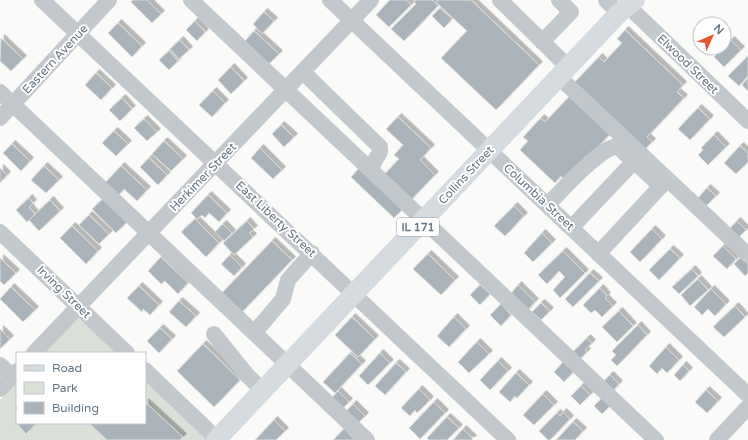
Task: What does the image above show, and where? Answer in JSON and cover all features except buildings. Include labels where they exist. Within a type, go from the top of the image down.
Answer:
[{"type":"main road","name":"Collins Street","points":[[217,440],[564,72],[622,5]]},
{"type":"street","name":"East Liberty Street","points":[[42,0],[312,253],[508,440]]},
{"type":"street","name":"Eastern Avenue","points":[[0,118],[110,0]]},
{"type":"street","points":[[191,0],[656,440]]},
{"type":"street","name":"Columbia Street","points":[[330,0],[748,395]]},
{"type":"street","name":"Herkimer Street","points":[[35,352],[371,0]]},
{"type":"street","points":[[542,42],[571,12],[559,0]]},
{"type":"street","points":[[507,2],[542,42],[564,72],[661,186],[598,254]]},
{"type":"street","name":"Elwood Street","points":[[622,5],[747,119]]},
{"type":"street","points":[[302,72],[380,147],[380,152],[370,169]]},
{"type":"street","points":[[0,92],[367,440]]},
{"type":"street","points":[[547,205],[596,157],[617,146],[638,158],[748,255]]},
{"type":"street","points":[[571,228],[638,158]]},
{"type":"street","name":"Irving Street","points":[[0,232],[126,352]]},
{"type":"street","points":[[254,333],[283,299],[288,280],[312,253]]},
{"type":"street","points":[[214,334],[246,374],[263,391]]},
{"type":"street","points":[[0,365],[15,374],[0,389]]},
{"type":"street","points":[[146,371],[217,440]]},
{"type":"street","points":[[717,440],[748,407]]},
{"type":"green space","points":[[80,313],[121,352],[44,352]]},
{"type":"green space","points":[[146,375],[213,440],[0,440],[0,400],[16,382],[16,424],[146,424]]}]
